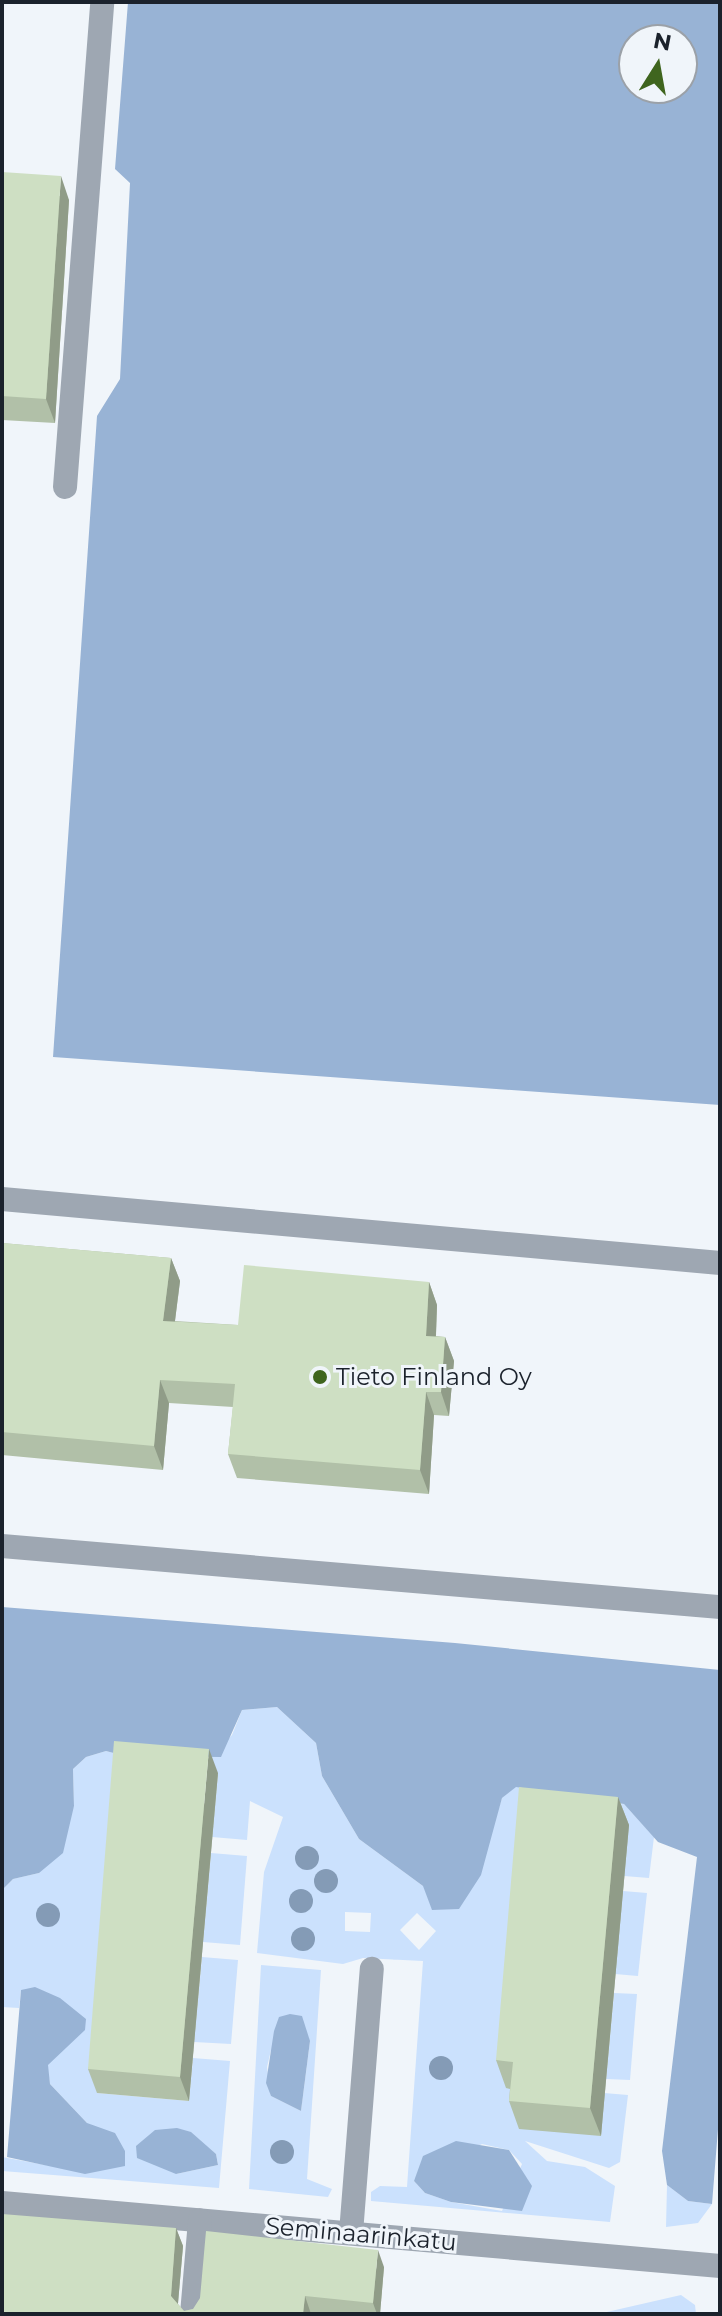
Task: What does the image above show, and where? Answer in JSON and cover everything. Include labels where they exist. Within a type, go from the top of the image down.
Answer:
[{"type":"street","points":[[65,487],[102,2]]},
{"type":"street","points":[[2,1199],[720,1263]]},
{"type":"street","points":[[2,1546],[720,1607]]},
{"type":"street","points":[[351,2233],[372,1969]]},
{"type":"street","name":"Seminaarinkatu","points":[[2,2203],[720,2266]]},
{"type":"street","points":[[192,2314],[200,2220]]},
{"type":"shaded area","points":[[128,2],[720,2],[720,1105],[53,1057],[97,416],[120,379],[130,183],[115,169]]},
{"type":"shaded area","points":[[2,1607],[455,1643],[720,1670],[720,2104],[712,2204],[688,2201],[667,2185],[662,2151],[697,1857],[658,1842],[624,1804],[516,1787],[502,1798],[481,1875],[459,1909],[432,1910],[423,1886],[359,1839],[322,1776],[316,1743],[277,1707],[242,1710],[221,1757],[125,1756],[106,1751],[86,1757],[73,1769],[74,1806],[63,1853],[39,1873],[13,1879],[2,1890]]},
{"type":"shaded area","points":[[277,1707],[316,1743],[322,1776],[359,1839],[423,1886],[491,1833],[502,1798],[516,1786],[624,1804],[654,1837],[649,1878],[624,1876],[604,2093],[628,2095],[620,2162],[609,2168],[525,2141],[547,2161],[585,2167],[615,2186],[610,2222],[371,2201],[371,2192],[380,2186],[407,2187],[423,1961],[363,1958],[343,1964],[257,1953],[264,1872],[283,1817],[250,1801],[247,1840],[212,1837],[218,1774],[211,1757],[232,1735],[242,1710]],"holes":[[[345,1912],[371,1913],[370,1932],[345,1931]],[[417,1913],[436,1931],[419,1950],[400,1930]],[[482,2144],[509,2150],[522,2164],[502,2211],[451,2202],[425,2193],[414,2181]]]},
{"type":"shaded area","points":[[106,1751],[125,1756],[97,2093],[189,2101],[193,2058],[230,2061],[219,2188],[2,2171],[2,2157],[51,2166],[87,2123],[50,2084],[47,2065],[84,2030],[21,1990],[19,2008],[2,2007],[2,1890],[13,1879],[39,1873],[74,1806],[73,1769],[86,1757]],"holes":[[[198,2142],[216,2154],[218,2165],[176,2174]]]},
{"type":"shaded area","points":[[211,1853],[247,1856],[240,1945],[203,1942]]},
{"type":"shaded area","points":[[623,1891],[647,1893],[638,1976],[615,1974]]},
{"type":"shaded area","points":[[202,1957],[238,1960],[231,2044],[194,2042]]},
{"type":"shaded area","points":[[261,1965],[321,1970],[307,2179],[332,2189],[328,2197],[249,2189]],"holes":[[[310,2041],[301,2111],[271,2096],[267,2067],[271,2050]]]},
{"type":"shaded area","points":[[35,1987],[60,1998],[86,2019],[85,2030],[48,2065],[50,2084],[87,2123],[115,2133],[125,2151],[125,2166],[85,2174],[7,2157],[21,1990]]},
{"type":"shaded area","points":[[614,1993],[637,1994],[630,2080],[606,2079]]},
{"type":"shaded area","points":[[290,2014],[302,2016],[310,2041],[301,2111],[271,2096],[266,2083],[274,2031],[279,2017]]},
{"type":"shaded area","points":[[177,2128],[191,2132],[216,2154],[218,2165],[176,2174],[137,2158],[136,2146],[155,2130]]},
{"type":"shaded area","points":[[456,2141],[509,2150],[532,2186],[522,2211],[451,2202],[425,2193],[414,2181],[423,2156]]},
{"type":"shaded area","points":[[667,2185],[688,2201],[712,2204],[698,2223],[666,2227]]},
{"type":"shaded area","points":[[681,2295],[695,2305],[696,2314],[598,2314]]},
{"type":"building","points":[[2,172],[61,176],[46,399],[2,396]]},
{"type":"building","points":[[2,1243],[171,1258],[163,1321],[238,1325],[244,1265],[429,1282],[426,1336],[445,1337],[441,1392],[426,1392],[420,1470],[228,1454],[235,1384],[160,1380],[154,1446],[2,1432]]},
{"type":"building","points":[[114,1741],[209,1749],[180,2077],[88,2069]]},
{"type":"building","points":[[519,1787],[618,1797],[590,2108],[509,2101],[513,2062],[496,2060]]},
{"type":"building","points":[[2,2214],[176,2228],[171,2296],[184,2311],[193,2309],[200,2298],[206,2231],[378,2250],[373,2303],[305,2296],[303,2314],[2,2314]]},
{"type":"place","name":"Tieto Finland Oy","points":[[320,1377]]}]
